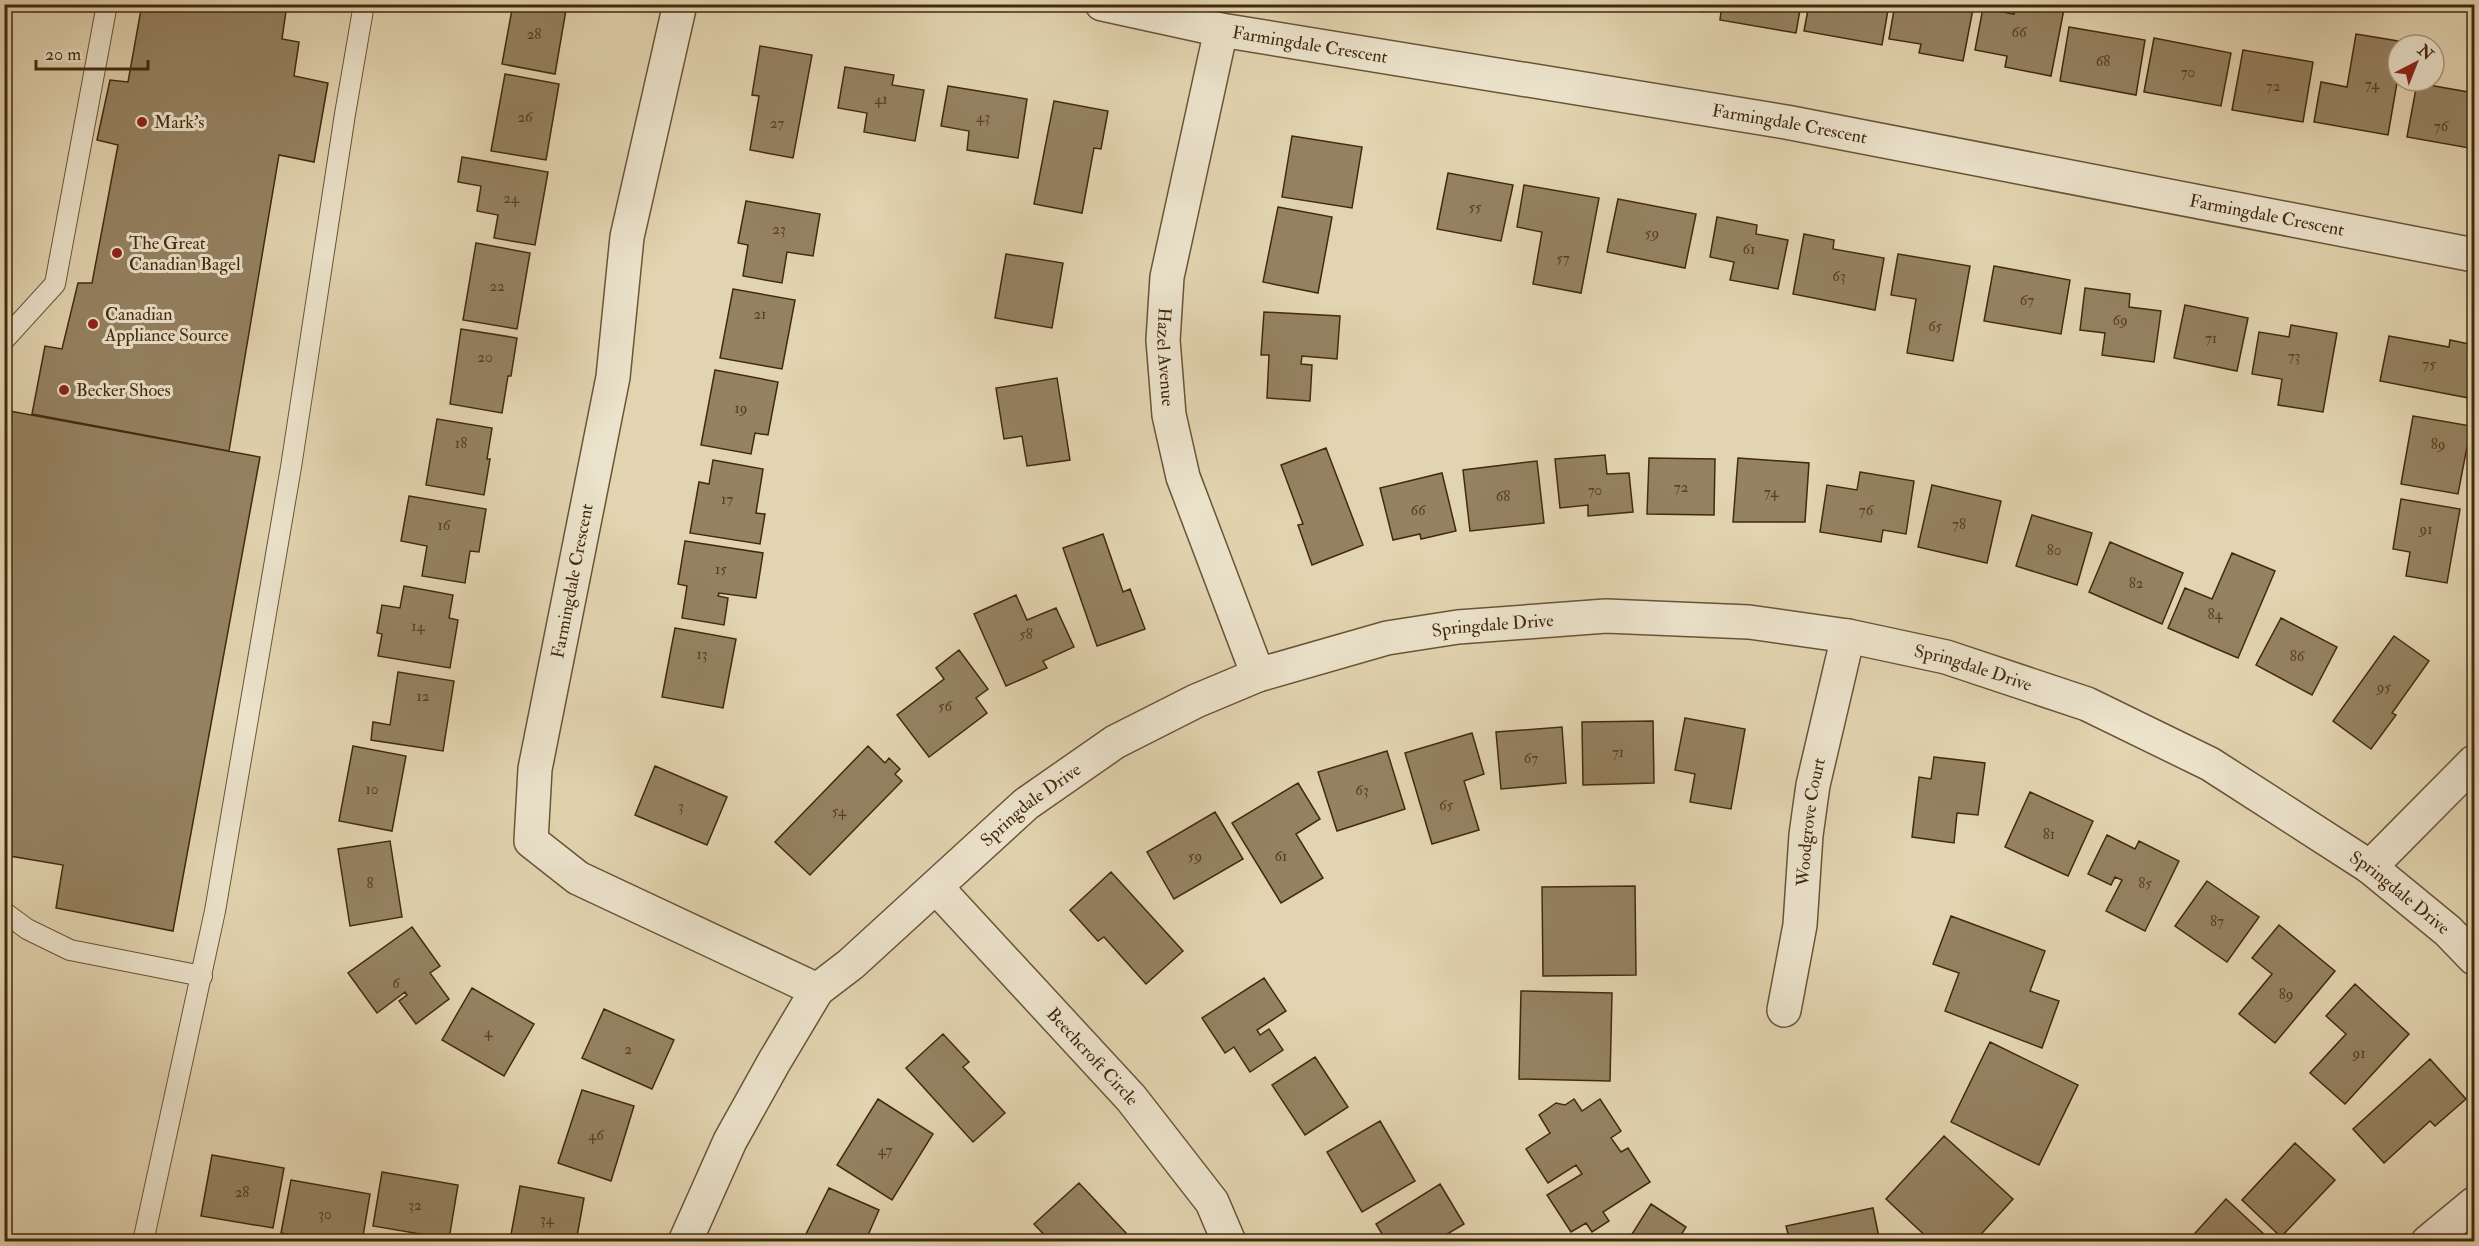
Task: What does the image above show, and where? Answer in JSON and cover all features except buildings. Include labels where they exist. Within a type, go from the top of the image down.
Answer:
[{"type":"street","name":"Farmingdale Crescent","points":[[680,4],[627,237],[613,377],[535,769],[531,841],[578,878],[817,990]]},
{"type":"street","name":"Farmingdale Crescent","points":[[1102,4],[1221,30],[1786,122],[2475,255]]},
{"type":"street","name":"Hazel Avenue","points":[[1221,30],[1167,277],[1163,340],[1169,415],[1183,477],[1258,675]]},
{"type":"street","name":"Springdale Drive","points":[[685,1242],[730,1141],[817,990],[851,964],[1026,804],[1115,742],[1196,700],[1258,675],[1387,639],[1458,627],[1606,616],[1749,622],[1848,636],[1946,657],[2087,704],[2210,764],[2370,867],[2448,932],[2475,958]]},
{"type":"street","name":"Woodgrove Court","points":[[1784,1010],[1800,925],[1806,835],[1813,785],[1848,636]]},
{"type":"street","points":[[2370,867],[2475,762]]},
{"type":"street","name":"Beechcroft Circle","points":[[936,887],[1131,1098],[1212,1202],[1228,1242]]},
{"type":"street","points":[[2428,1242],[2475,1204]]},
{"type":"lane","points":[[4,340],[55,284],[107,4]]},
{"type":"lane","points":[[143,1242],[202,976],[291,467],[364,4]]},
{"type":"lane","points":[[4,912],[27,929],[69,950],[202,976]]},
{"type":"place","name":"Mark's","points":[[142,122]]},
{"type":"place","name":"The Great Canadian Bagel","points":[[117,253]]},
{"type":"place","name":"Canadian Appliance Source","points":[[93,324]]},
{"type":"place","name":"Becker Shoes","points":[[64,390]]}]
